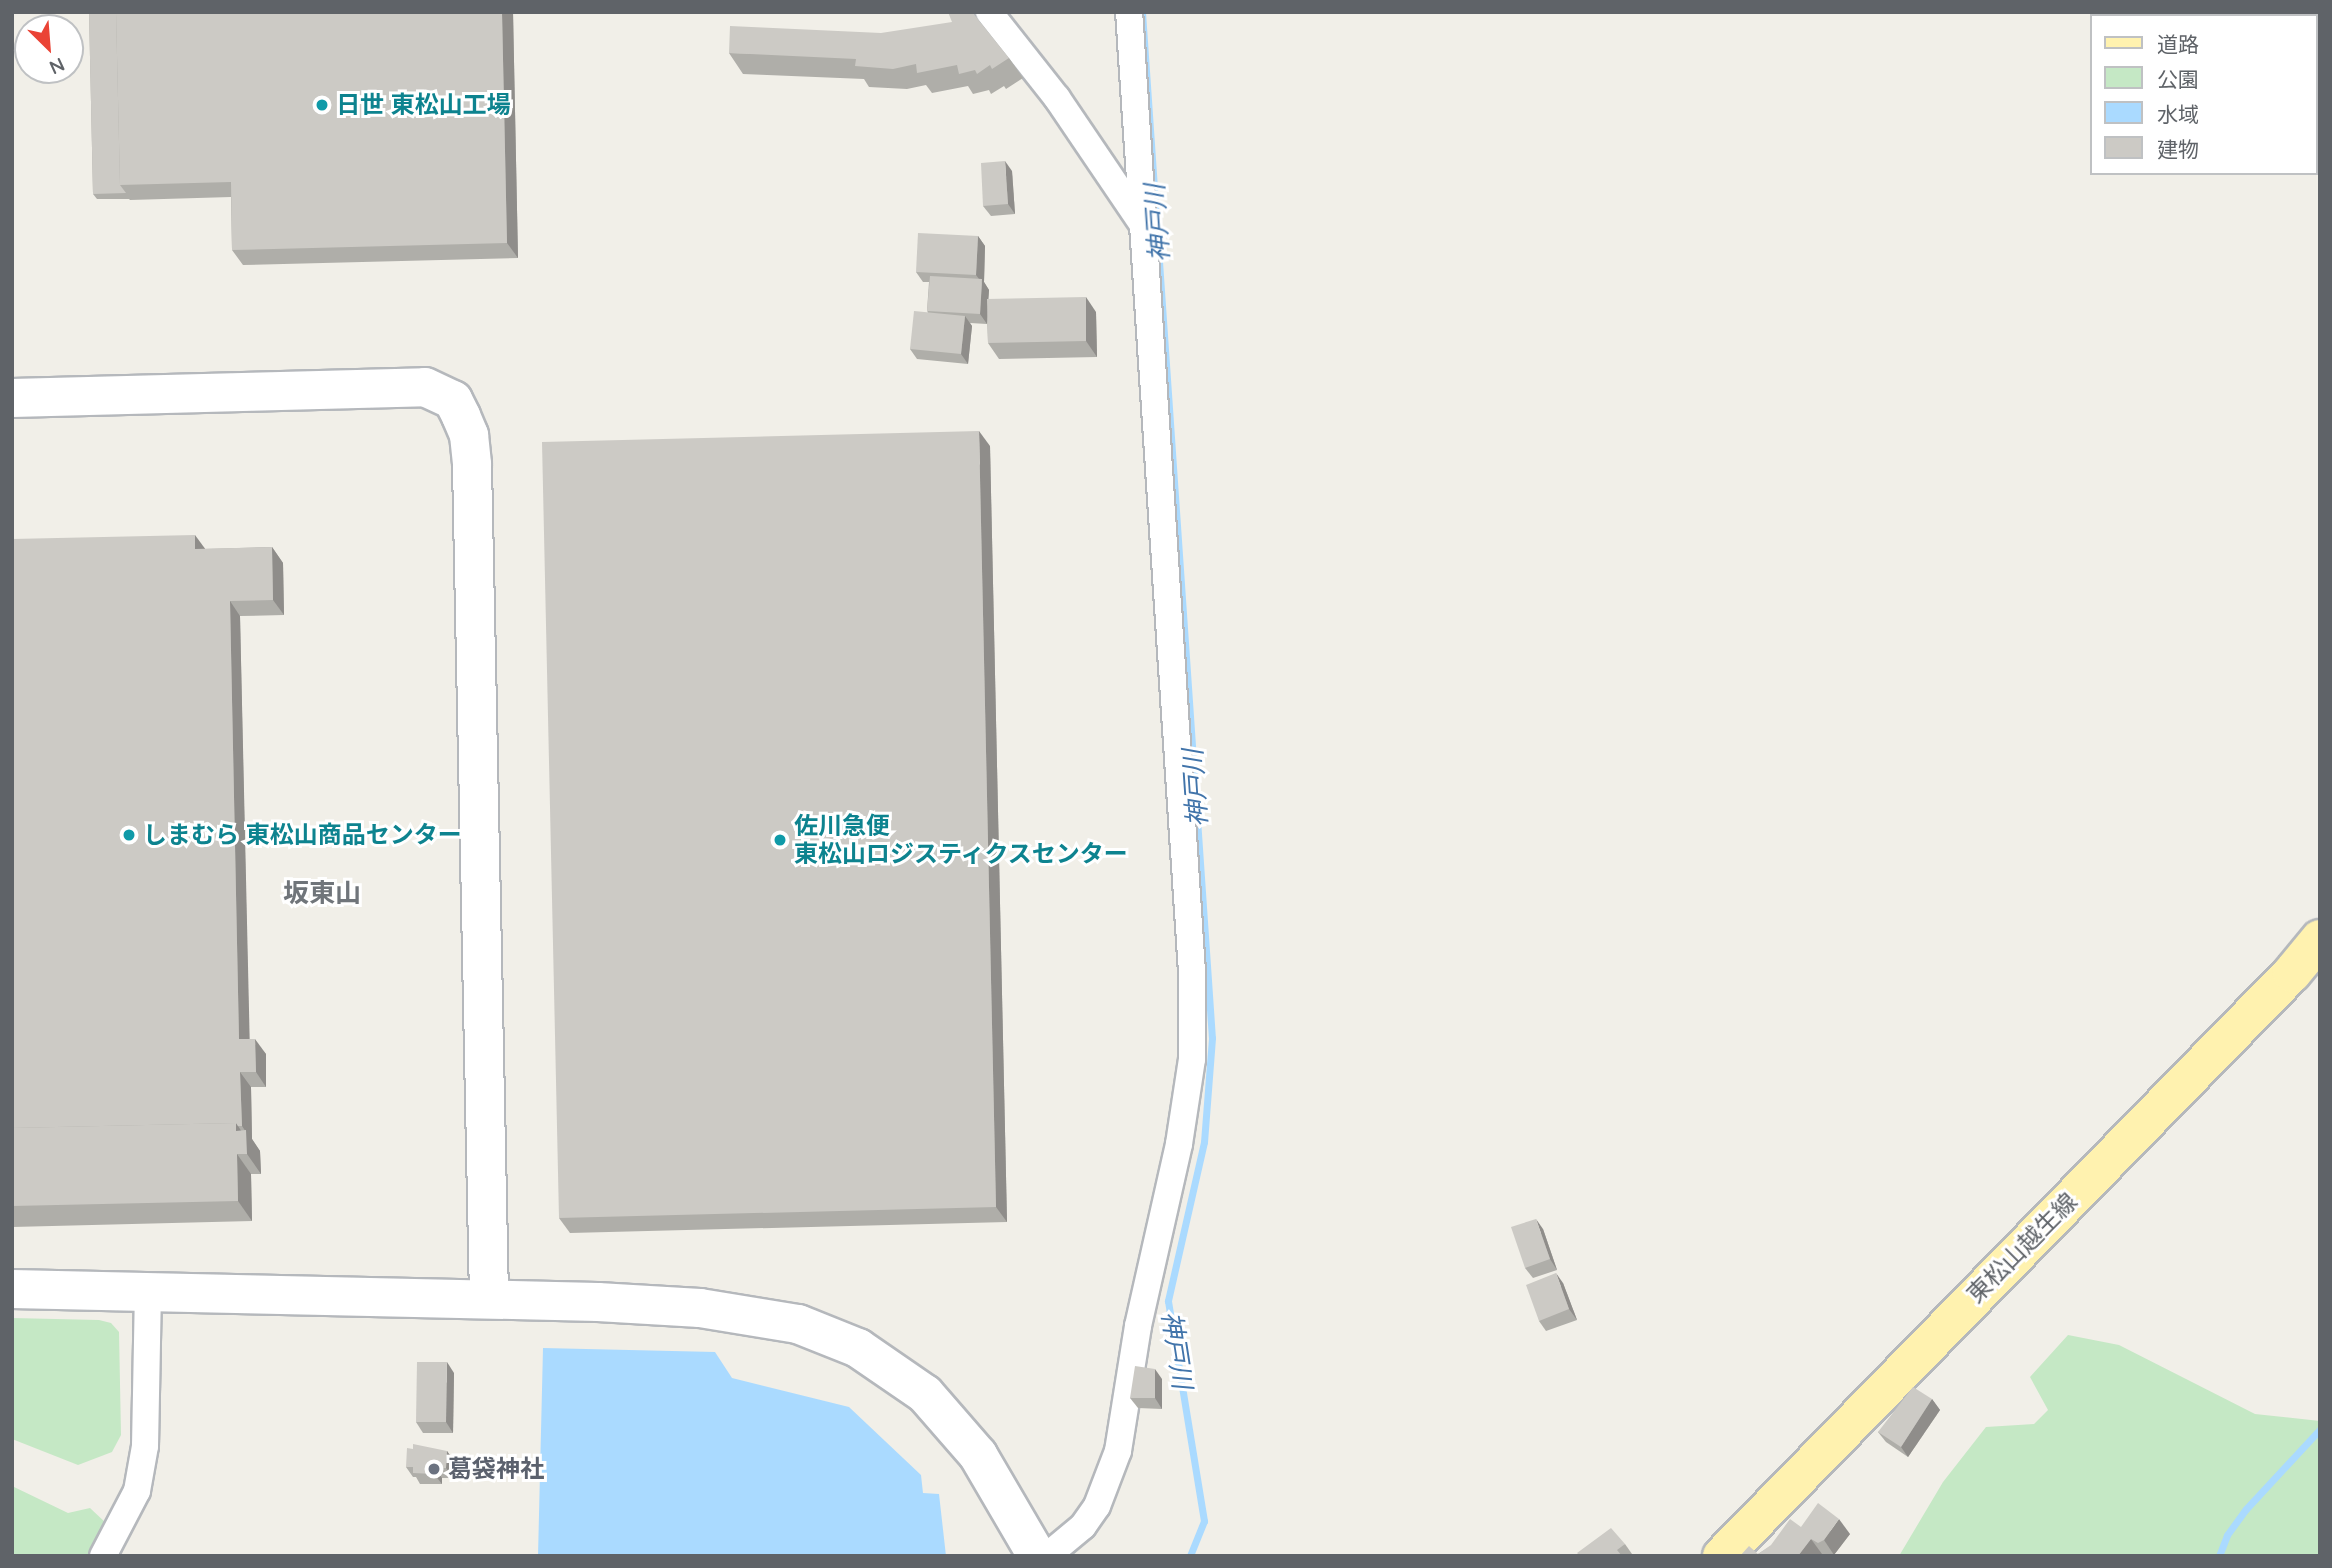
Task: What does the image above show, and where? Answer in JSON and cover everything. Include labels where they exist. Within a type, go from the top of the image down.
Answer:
[{"type":"main road","name":"東松山越生線","points":[[1722,1556],[2292,973],[2320,939]]},
{"type":"street","points":[[989,12],[1057,98],[1145,228]]},
{"type":"street","points":[[1047,1556],[1083,1526],[1097,1506],[1118,1451],[1138,1326],[1180,1144],[1192,1059],[1192,972],[1129,12]]},
{"type":"street","points":[[12,398],[425,387],[453,400],[469,435],[472,465],[489,1297]]},
{"type":"street","points":[[12,1289],[489,1297],[700,1308],[798,1324],[859,1348],[925,1394],[978,1455],[1037,1556]]},
{"type":"street","points":[[103,1556],[137,1491],[145,1446],[148,1290]]},
{"type":"green space","points":[[12,1318],[99,1320],[111,1323],[119,1332],[121,1435],[112,1452],[78,1465],[12,1439]]},
{"type":"green space","points":[[2068,1335],[2119,1345],[2255,1414],[2320,1421],[2320,1556],[1899,1556],[1943,1482],[1986,1427],[2034,1424],[2048,1410],[2030,1377]]},
{"type":"green space","points":[[12,1486],[68,1513],[90,1508],[107,1524],[92,1556],[12,1556]]},
{"type":"water","points":[[543,1348],[715,1352],[732,1378],[849,1407],[921,1475],[923,1493],[939,1494],[946,1556],[538,1556]]},
{"type":"building","points":[[89,12],[116,12],[120,185],[126,193],[93,194]]},
{"type":"building","name":"日世 東松山工場","points":[[116,12],[502,12],[507,243],[232,250],[231,182],[120,185]]},
{"type":"building","points":[[948,12],[972,12],[1009,58],[992,69],[990,65],[977,74],[975,70],[959,74],[957,65],[917,73],[916,64],[893,69],[855,66],[856,59],[729,53],[730,26],[881,33],[952,22]]},
{"type":"building","points":[[1005,161],[1008,204],[983,206],[981,163]]},
{"type":"building","points":[[918,233],[978,236],[976,275],[916,272]]},
{"type":"building","points":[[930,276],[982,279],[980,314],[927,311]]},
{"type":"building","points":[[1086,297],[1086,341],[988,343],[987,299]]},
{"type":"building","points":[[914,311],[965,316],[961,354],[910,349]]},
{"type":"building","name":"佐川急便 東松山ロジスティクスセンター","points":[[979,431],[996,1207],[559,1218],[542,442]]},
{"type":"building","name":"しまむら 東松山商品センター","points":[[195,535],[195,549],[272,547],[273,600],[230,601],[239,1039],[255,1039],[256,1072],[240,1072],[242,1126],[236,1123],[12,1128],[12,539]]},
{"type":"building","points":[[236,1123],[236,1131],[246,1130],[247,1154],[237,1154],[238,1201],[12,1206],[12,1128]]},
{"type":"building","points":[[1536,1219],[1550,1259],[1525,1268],[1511,1227]]},
{"type":"building","points":[[1556,1273],[1569,1309],[1539,1321],[1526,1285]]},
{"type":"building","points":[[417,1362],[447,1362],[446,1422],[416,1422]]},
{"type":"building","points":[[1135,1366],[1155,1369],[1155,1398],[1130,1398]]},
{"type":"building","points":[[1913,1387],[1932,1399],[1901,1447],[1878,1432]]},
{"type":"building","points":[[413,1444],[447,1451],[446,1468],[435,1468],[434,1474],[413,1473],[413,1467],[406,1467],[407,1448],[413,1449]]},
{"type":"building","points":[[1818,1503],[1839,1519],[1824,1540],[1818,1543],[1811,1539],[1798,1556],[1740,1556],[1749,1546],[1758,1554],[1771,1545],[1790,1519],[1801,1527]]},
{"type":"building","points":[[1611,1528],[1625,1544],[1617,1550],[1622,1556],[1580,1556],[1577,1553]]},
{"type":"waterway","name":"神戸川","points":[[1142,12],[1212,1038],[1204,1142],[1168,1301],[1204,1521],[1190,1556]]},
{"type":"waterway","points":[[2219,1556],[2227,1535],[2246,1509],[2320,1429]]},
{"type":"place","name":"日世 東松山工場","points":[[322,105]]},
{"type":"place","name":"しまむら 東松山商品センター","points":[[129,835]]},
{"type":"place","name":"佐川急便 東松山ロジスティクスセンター","points":[[780,840]]},
{"type":"place","name":"葛袋神社","points":[[434,1469]]},
{"type":"district","name":"坂東山","points":[[322,893]]}]
